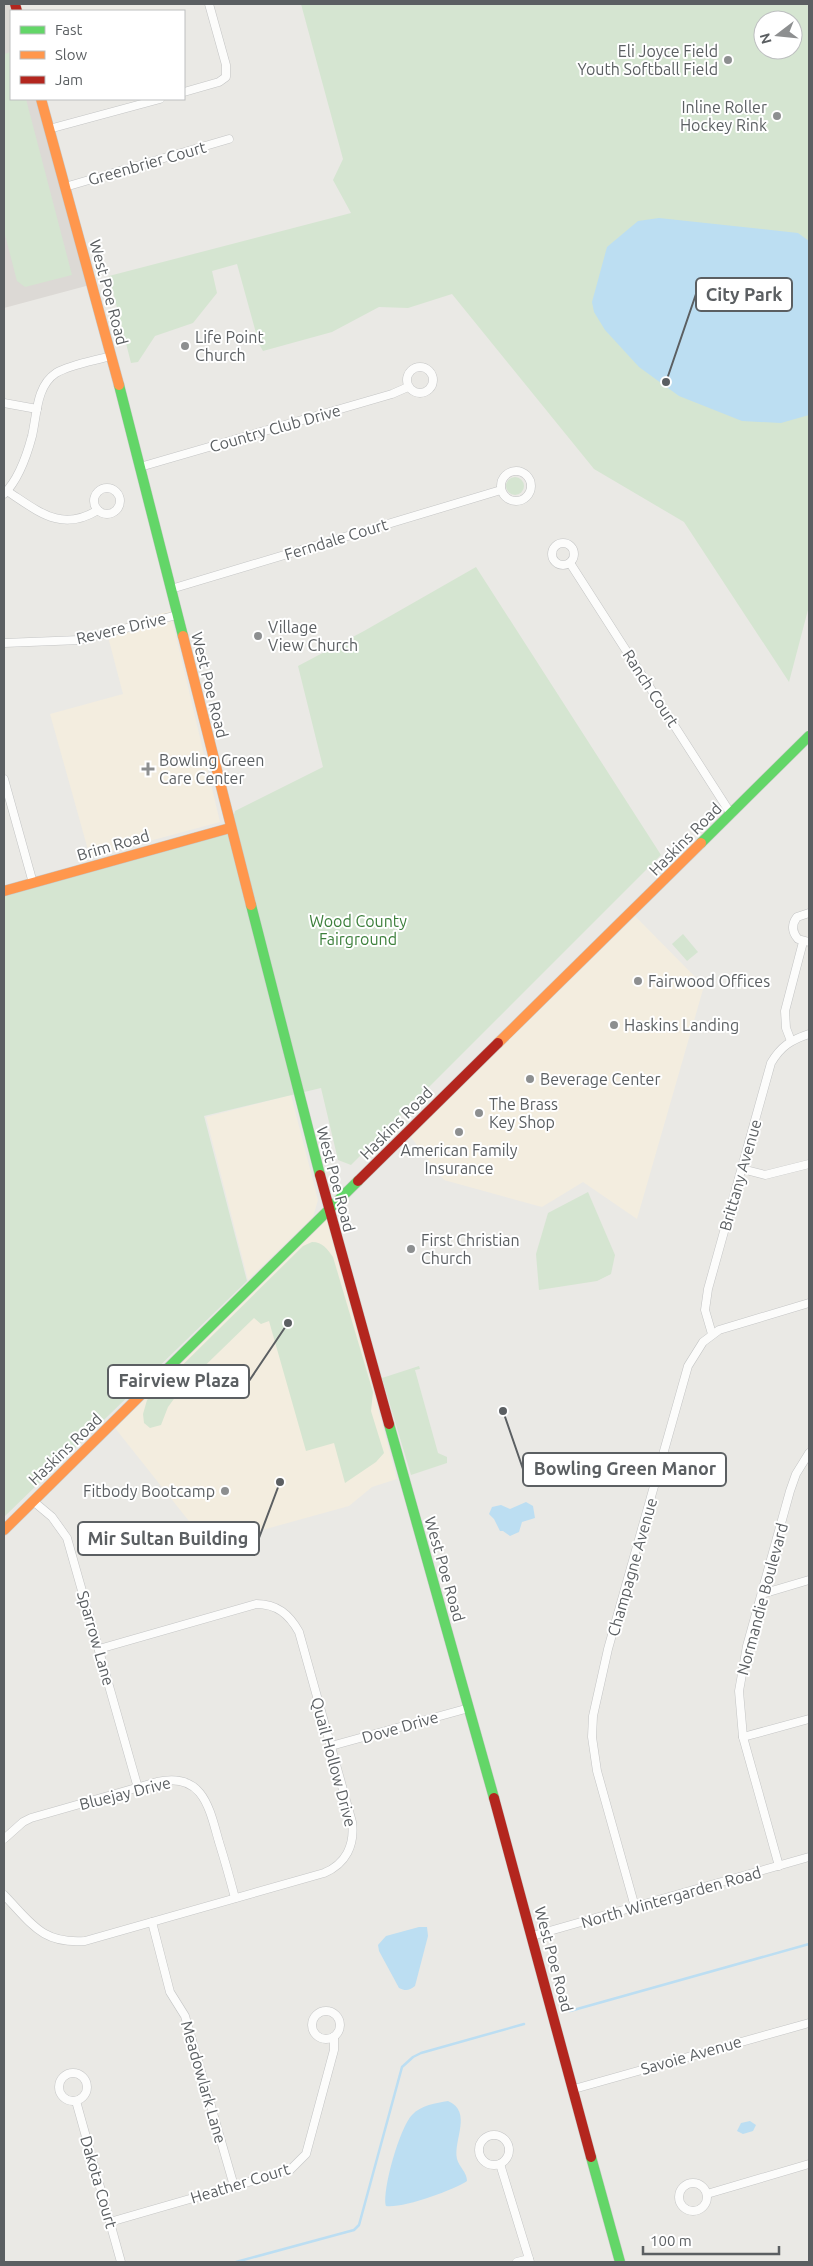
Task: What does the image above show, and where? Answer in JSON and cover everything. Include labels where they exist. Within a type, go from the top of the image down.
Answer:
[{"type":"main road","name":"West Poe Road","points":[[41,100],[140,467],[230,828],[329,1212],[469,1708],[620,2262]]},
{"type":"main road","name":"Haskins Road","points":[[4,1530],[329,1212],[809,736]]},
{"type":"main road","name":"Brim Road","points":[[4,891],[230,828]]},
{"type":"street","points":[[185,92],[219,82],[226,77],[226,65],[209,4]]},
{"type":"street","points":[[49,129],[156,100]]},
{"type":"street","name":"Greenbrier Court","points":[[65,187],[229,139]]},
{"type":"street","points":[[98,510],[91,514],[68,520],[53,519],[6,492],[25,456],[40,395],[45,384],[57,373],[111,356]]},
{"type":"street","name":"Country Club Drive","points":[[140,467],[392,394],[408,387]]},
{"type":"street","points":[[4,403],[37,408]]},
{"type":"street","name":"Ferndale Court","points":[[171,589],[501,490]]},
{"type":"street","name":"Ranch Court","points":[[570,563],[731,814]]},
{"type":"street","name":"Revere Drive","points":[[4,643],[80,640],[177,615]]},
{"type":"street","points":[[4,779],[33,883]]},
{"type":"street","points":[[791,1041],[786,1028],[785,1011],[806,942],[795,936],[793,926],[797,917],[809,914]]},
{"type":"street","name":"Brittany Avenue","points":[[712,1334],[706,1317],[706,1303],[771,1063],[778,1052],[791,1041],[809,1034]]},
{"type":"street","points":[[742,1169],[765,1175],[809,1164]]},
{"type":"street","name":"Champagne Avenue","points":[[635,1907],[597,1770],[592,1737],[593,1716],[608,1649],[688,1366],[698,1349],[712,1334],[737,1324],[809,1304]]},
{"type":"street","name":"Normandie Boulevard","points":[[779,1866],[743,1738],[738,1705],[747,1646],[796,1474],[809,1453]]},
{"type":"street","name":"Sparrow Lane","points":[[33,1501],[52,1517],[68,1538],[138,1788]]},
{"type":"street","points":[[762,1594],[809,1580]]},
{"type":"street","name":"Quail Hollow Drive","points":[[4,1895],[36,1929],[51,1939],[68,1942],[85,1941],[331,1870],[346,1856],[352,1843],[352,1822],[331,1746],[299,1632],[289,1616],[277,1608],[256,1604],[99,1648]]},
{"type":"street","name":"Dove Drive","points":[[331,1746],[469,1708]]},
{"type":"street","points":[[743,1738],[809,1719]]},
{"type":"street","name":"Bluejay Drive","points":[[4,1839],[31,1818],[138,1788],[175,1780],[188,1784],[200,1792],[211,1809],[235,1898]]},
{"type":"street","name":"North Wintergarden Road","points":[[532,1936],[809,1857]]},
{"type":"street","name":"Meadowlark Lane","points":[[152,1922],[170,1992],[185,2016],[234,2186]]},
{"type":"street","name":"Savoie Avenue","points":[[574,2089],[809,2022]]},
{"type":"street","name":"Heather Court","points":[[110,2222],[290,2170],[306,2154],[334,2050],[334,2037]]},
{"type":"street","name":"Dakota Court","points":[[76,2101],[121,2262]]},
{"type":"street","points":[[500,2164],[529,2261],[517,2262]]},
{"type":"street","points":[[707,2194],[809,2164]]},
{"type":"shaded area","points":[[4,4],[15,4],[17,10],[10,10],[10,100],[41,100],[90,278],[86,286],[4,308]]},
{"type":"shaded area","points":[[170,611],[220,822],[90,857],[50,714],[123,694],[106,629]]},
{"type":"shaded area","points":[[635,916],[704,986],[637,1219],[583,1182],[542,1207],[444,1180],[410,1136]]},
{"type":"shaded area","points":[[291,1095],[318,1200],[313,1217],[248,1280],[206,1117]]},
{"type":"shaded area","points":[[327,1218],[397,1479],[372,1487],[349,1506],[208,1545],[115,1428]]},
{"type":"green space","points":[[301,4],[809,4],[809,606],[789,682],[684,522],[594,469],[452,294],[408,308],[379,307],[332,332],[263,351],[259,344],[237,264],[212,271],[217,293],[193,323],[155,336],[138,362],[131,363],[109,276],[351,213],[333,180],[343,159]]},
{"type":"green space","points":[[10,52],[10,100],[26,100],[72,275],[25,287],[17,281],[4,231],[4,54]]},
{"type":"green space","points":[[515,477],[521,480],[524,486],[521,492],[515,495],[509,492],[506,486],[509,480]]},
{"type":"green space","name":"Wood County Fairground","points":[[476,567],[661,855],[351,1165],[338,1160],[321,1088],[204,1116],[247,1281],[4,1517],[4,891],[230,828],[235,811],[323,767],[298,666]]},
{"type":"green space","points":[[683,934],[698,952],[687,961],[672,944]]},
{"type":"green space","points":[[588,1192],[615,1255],[611,1274],[597,1281],[539,1290],[536,1254],[548,1213]]},
{"type":"green space","points":[[312,1242],[322,1245],[333,1257],[373,1392],[371,1411],[384,1453],[376,1462],[345,1483],[334,1443],[306,1451],[269,1321],[261,1324],[254,1318],[182,1388],[168,1407],[161,1425],[150,1428],[144,1423],[143,1414],[147,1400],[303,1246]]},
{"type":"green space","points":[[419,1366],[420,1369],[415,1370],[438,1453],[447,1457],[447,1463],[411,1475],[382,1378]]},
{"type":"water","points":[[659,218],[798,233],[809,241],[809,415],[781,423],[742,421],[679,396],[639,367],[605,330],[594,312],[592,302],[607,247],[638,221]]},
{"type":"water","points":[[526,1502],[533,1506],[535,1518],[522,1522],[519,1532],[510,1536],[500,1531],[489,1514],[492,1507],[501,1505],[510,1509]]},
{"type":"water","points":[[419,1927],[427,1927],[428,1936],[415,1986],[409,1990],[403,1990],[399,1988],[379,1951],[378,1945],[386,1936]]},
{"type":"water","points":[[448,2101],[455,2106],[461,2119],[456,2152],[459,2165],[466,2175],[467,2181],[427,2198],[403,2205],[386,2206],[385,2198],[389,2173],[397,2145],[407,2122],[420,2109]]},
{"type":"water","points":[[750,2121],[756,2125],[753,2131],[743,2134],[737,2131],[741,2123]]},
{"type":"waterway","points":[[570,2011],[809,1944]]},
{"type":"waterway","points":[[236,2262],[354,2230],[359,2225],[402,2067],[413,2057],[421,2053],[524,2024]]},
{"type":"traffic: fast","points":[[119,385],[183,636]]},
{"type":"traffic: fast","points":[[701,843],[809,736]]},
{"type":"traffic: fast","points":[[251,905],[320,1175]]},
{"type":"traffic: fast","points":[[162,1374],[358,1181]]},
{"type":"traffic: fast","points":[[389,1424],[494,1798]]},
{"type":"traffic: fast","points":[[591,2157],[620,2262]]},
{"type":"traffic: slow","points":[[41,100],[119,385]]},
{"type":"traffic: slow","points":[[183,636],[251,905]]},
{"type":"traffic: slow","points":[[4,891],[230,828]]},
{"type":"traffic: slow","points":[[498,1043],[701,843]]},
{"type":"traffic: slow","points":[[4,1530],[162,1374]]},
{"type":"traffic: jam","points":[[15,4],[17,10]]},
{"type":"traffic: jam","points":[[358,1181],[498,1043]]},
{"type":"traffic: jam","points":[[320,1175],[389,1424]]},
{"type":"traffic: jam","points":[[494,1798],[591,2157]]},
{"type":"place","name":"Eli Joyce Field Youth Softball Field","points":[[728,60]]},
{"type":"place","name":"Inline Roller Hockey Rink","points":[[777,116]]},
{"type":"place","name":"Life Point Church","points":[[185,346]]},
{"type":"place","name":"City Park","points":[[666,382]]},
{"type":"place","name":"Village View Church","points":[[258,636]]},
{"type":"place","name":"Bowling Green Care Center","points":[[148,769]]},
{"type":"place","name":"Fairwood Offices","points":[[638,981]]},
{"type":"place","name":"Haskins Landing","points":[[614,1025]]},
{"type":"place","name":"Beverage Center","points":[[530,1079]]},
{"type":"place","name":"The Brass Key Shop","points":[[479,1113]]},
{"type":"place","name":"American Family Insurance","points":[[459,1132]]},
{"type":"place","name":"First Christian Church","points":[[411,1249]]},
{"type":"place","name":"Fairview Plaza","points":[[288,1323]]},
{"type":"place","name":"Bowling Green Manor","points":[[503,1411]]},
{"type":"place","name":"Mir Sultan Building","points":[[280,1482]]},
{"type":"place","name":"Fitbody Bootcamp","points":[[225,1491]]}]
